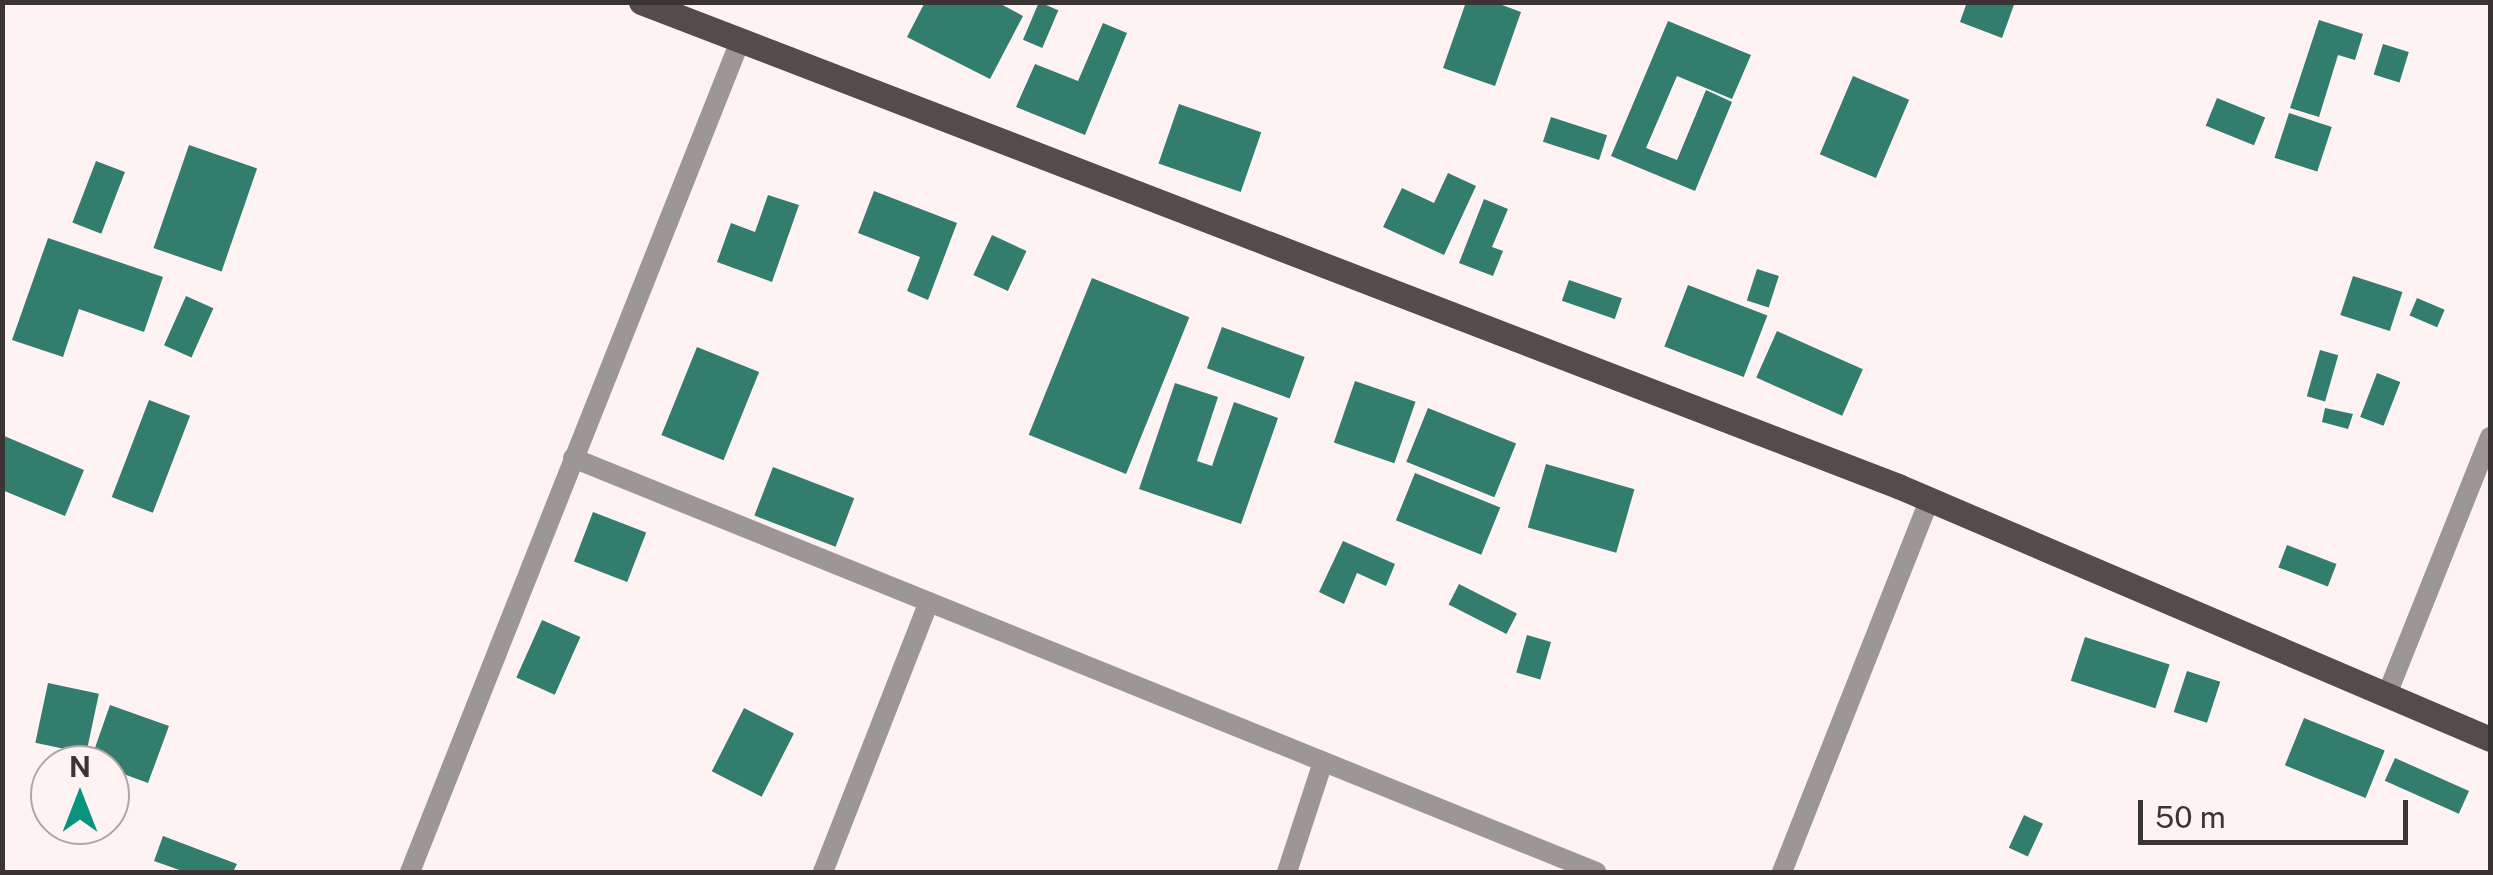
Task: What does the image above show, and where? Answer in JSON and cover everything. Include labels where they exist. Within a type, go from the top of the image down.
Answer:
[{"type":"main road","points":[[641,2],[1929,500],[2490,738]]},
{"type":"street","points":[[410,872],[740,41]]},
{"type":"street","points":[[2386,697],[2490,436]]},
{"type":"street","points":[[574,458],[1596,872]]},
{"type":"street","points":[[1782,872],[1929,500]]},
{"type":"street","points":[[823,872],[929,602]]},
{"type":"street","points":[[1287,872],[1323,762]]},
{"type":"building","points":[[925,2],[997,2],[1023,16],[990,79],[907,37]]},
{"type":"building","points":[[1039,2],[1058,10],[1042,48],[1023,40]]},
{"type":"building","points":[[1466,2],[1494,2],[1521,12],[1495,86],[1443,68]]},
{"type":"building","points":[[1967,2],[2015,2],[2002,38],[1960,22]]},
{"type":"building","points":[[2319,20],[2363,34],[2355,60],[2338,55],[2319,117],[2290,108]]},
{"type":"building","points":[[1668,21],[1751,55],[1732,99],[1677,76],[1646,148],[1677,160],[1706,90],[1732,102],[1695,191],[1611,156]]},
{"type":"building","points":[[1103,23],[1127,33],[1085,135],[1016,107],[1035,64],[1078,81]]},
{"type":"building","points":[[2383,44],[2409,52],[2399,82],[2374,75]]},
{"type":"building","points":[[1853,76],[1909,100],[1876,178],[1820,154]]},
{"type":"building","points":[[2217,98],[2265,117],[2254,145],[2206,126]]},
{"type":"building","points":[[1179,104],[1261,132],[1241,192],[1158,164]]},
{"type":"building","points":[[2289,113],[2332,127],[2317,172],[2274,158]]},
{"type":"building","points":[[1551,117],[1607,135],[1599,160],[1543,142]]},
{"type":"building","points":[[189,145],[257,168],[222,272],[154,248]]},
{"type":"building","points":[[96,161],[125,172],[101,234],[72,223]]},
{"type":"building","points":[[1448,173],[1476,186],[1444,255],[1383,227],[1402,188],[1434,203]]},
{"type":"building","points":[[874,191],[957,223],[928,300],[907,291],[920,257],[858,233]]},
{"type":"building","points":[[768,195],[799,205],[772,282],[717,262],[731,223],[755,232]]},
{"type":"building","points":[[1484,199],[1508,209],[1492,247],[1503,251],[1493,276],[1459,263]]},
{"type":"building","points":[[992,235],[1026,251],[1008,291],[973,275]]},
{"type":"building","points":[[48,238],[163,277],[144,332],[79,309],[63,357],[12,340]]},
{"type":"building","points":[[1757,269],[1779,276],[1769,307],[1747,300]]},
{"type":"building","points":[[2353,276],[2402,292],[2390,331],[2340,315]]},
{"type":"building","points":[[1092,278],[1189,317],[1126,474],[1029,435]]},
{"type":"building","points":[[1569,280],[1622,298],[1615,319],[1562,301]]},
{"type":"building","points":[[1688,285],[1767,315],[1744,377],[1664,347]]},
{"type":"building","points":[[186,296],[213,308],[191,358],[164,345]]},
{"type":"building","points":[[2417,298],[2445,310],[2437,327],[2410,315]]},
{"type":"building","points":[[1222,327],[1305,357],[1290,398],[1207,368]]},
{"type":"building","points":[[1777,331],[1863,369],[1842,416],[1756,378]]},
{"type":"building","points":[[697,347],[759,372],[724,460],[661,435]]},
{"type":"building","points":[[2320,350],[2338,355],[2325,401],[2307,396]]},
{"type":"building","points":[[2377,373],[2400,382],[2383,426],[2360,417]]},
{"type":"building","points":[[1355,381],[1416,402],[1394,463],[1334,442]]},
{"type":"building","points":[[1175,383],[1218,397],[1197,461],[1212,466],[1234,402],[1278,418],[1241,524],[1139,489]]},
{"type":"building","points":[[149,400],[190,416],[153,513],[112,497]]},
{"type":"building","points":[[1428,408],[1516,444],[1494,497],[1406,462]]},
{"type":"building","points":[[2325,408],[2353,414],[2348,429],[2322,422]]},
{"type":"building","points":[[2,435],[84,470],[65,516],[2,490]]},
{"type":"building","points":[[1546,464],[1634,489],[1616,553],[1528,527]]},
{"type":"building","points":[[773,467],[854,498],[836,547],[754,516]]},
{"type":"building","points":[[1415,473],[1500,507],[1481,555],[1396,520]]},
{"type":"building","points":[[593,512],[646,532],[627,582],[574,561]]},
{"type":"building","points":[[1343,541],[1395,564],[1386,586],[1357,573],[1344,604],[1319,592]]},
{"type":"building","points":[[2287,545],[2336,564],[2328,586],[2278,567]]},
{"type":"building","points":[[1459,584],[1517,614],[1506,634],[1449,604]]},
{"type":"building","points":[[542,620],[580,637],[555,695],[516,678]]},
{"type":"building","points":[[1527,635],[1551,642],[1540,679],[1516,672]]},
{"type":"building","points":[[2085,637],[2170,665],[2155,708],[2071,681]]},
{"type":"building","points":[[2187,671],[2220,682],[2207,723],[2174,712]]},
{"type":"building","points":[[48,683],[99,694],[88,745],[35,743]]},
{"type":"building","points":[[110,705],[169,726],[148,783],[130,776],[130,745],[96,745]]},
{"type":"building","points":[[744,708],[794,733],[762,797],[712,771]]},
{"type":"building","points":[[2304,718],[2385,751],[2366,798],[2285,765]]},
{"type":"building","points":[[2395,758],[2469,791],[2459,814],[2385,781]]},
{"type":"building","points":[[2024,815],[2043,824],[2028,857],[2009,848]]},
{"type":"building","points":[[163,836],[237,864],[233,872],[185,872],[154,861]]}]
